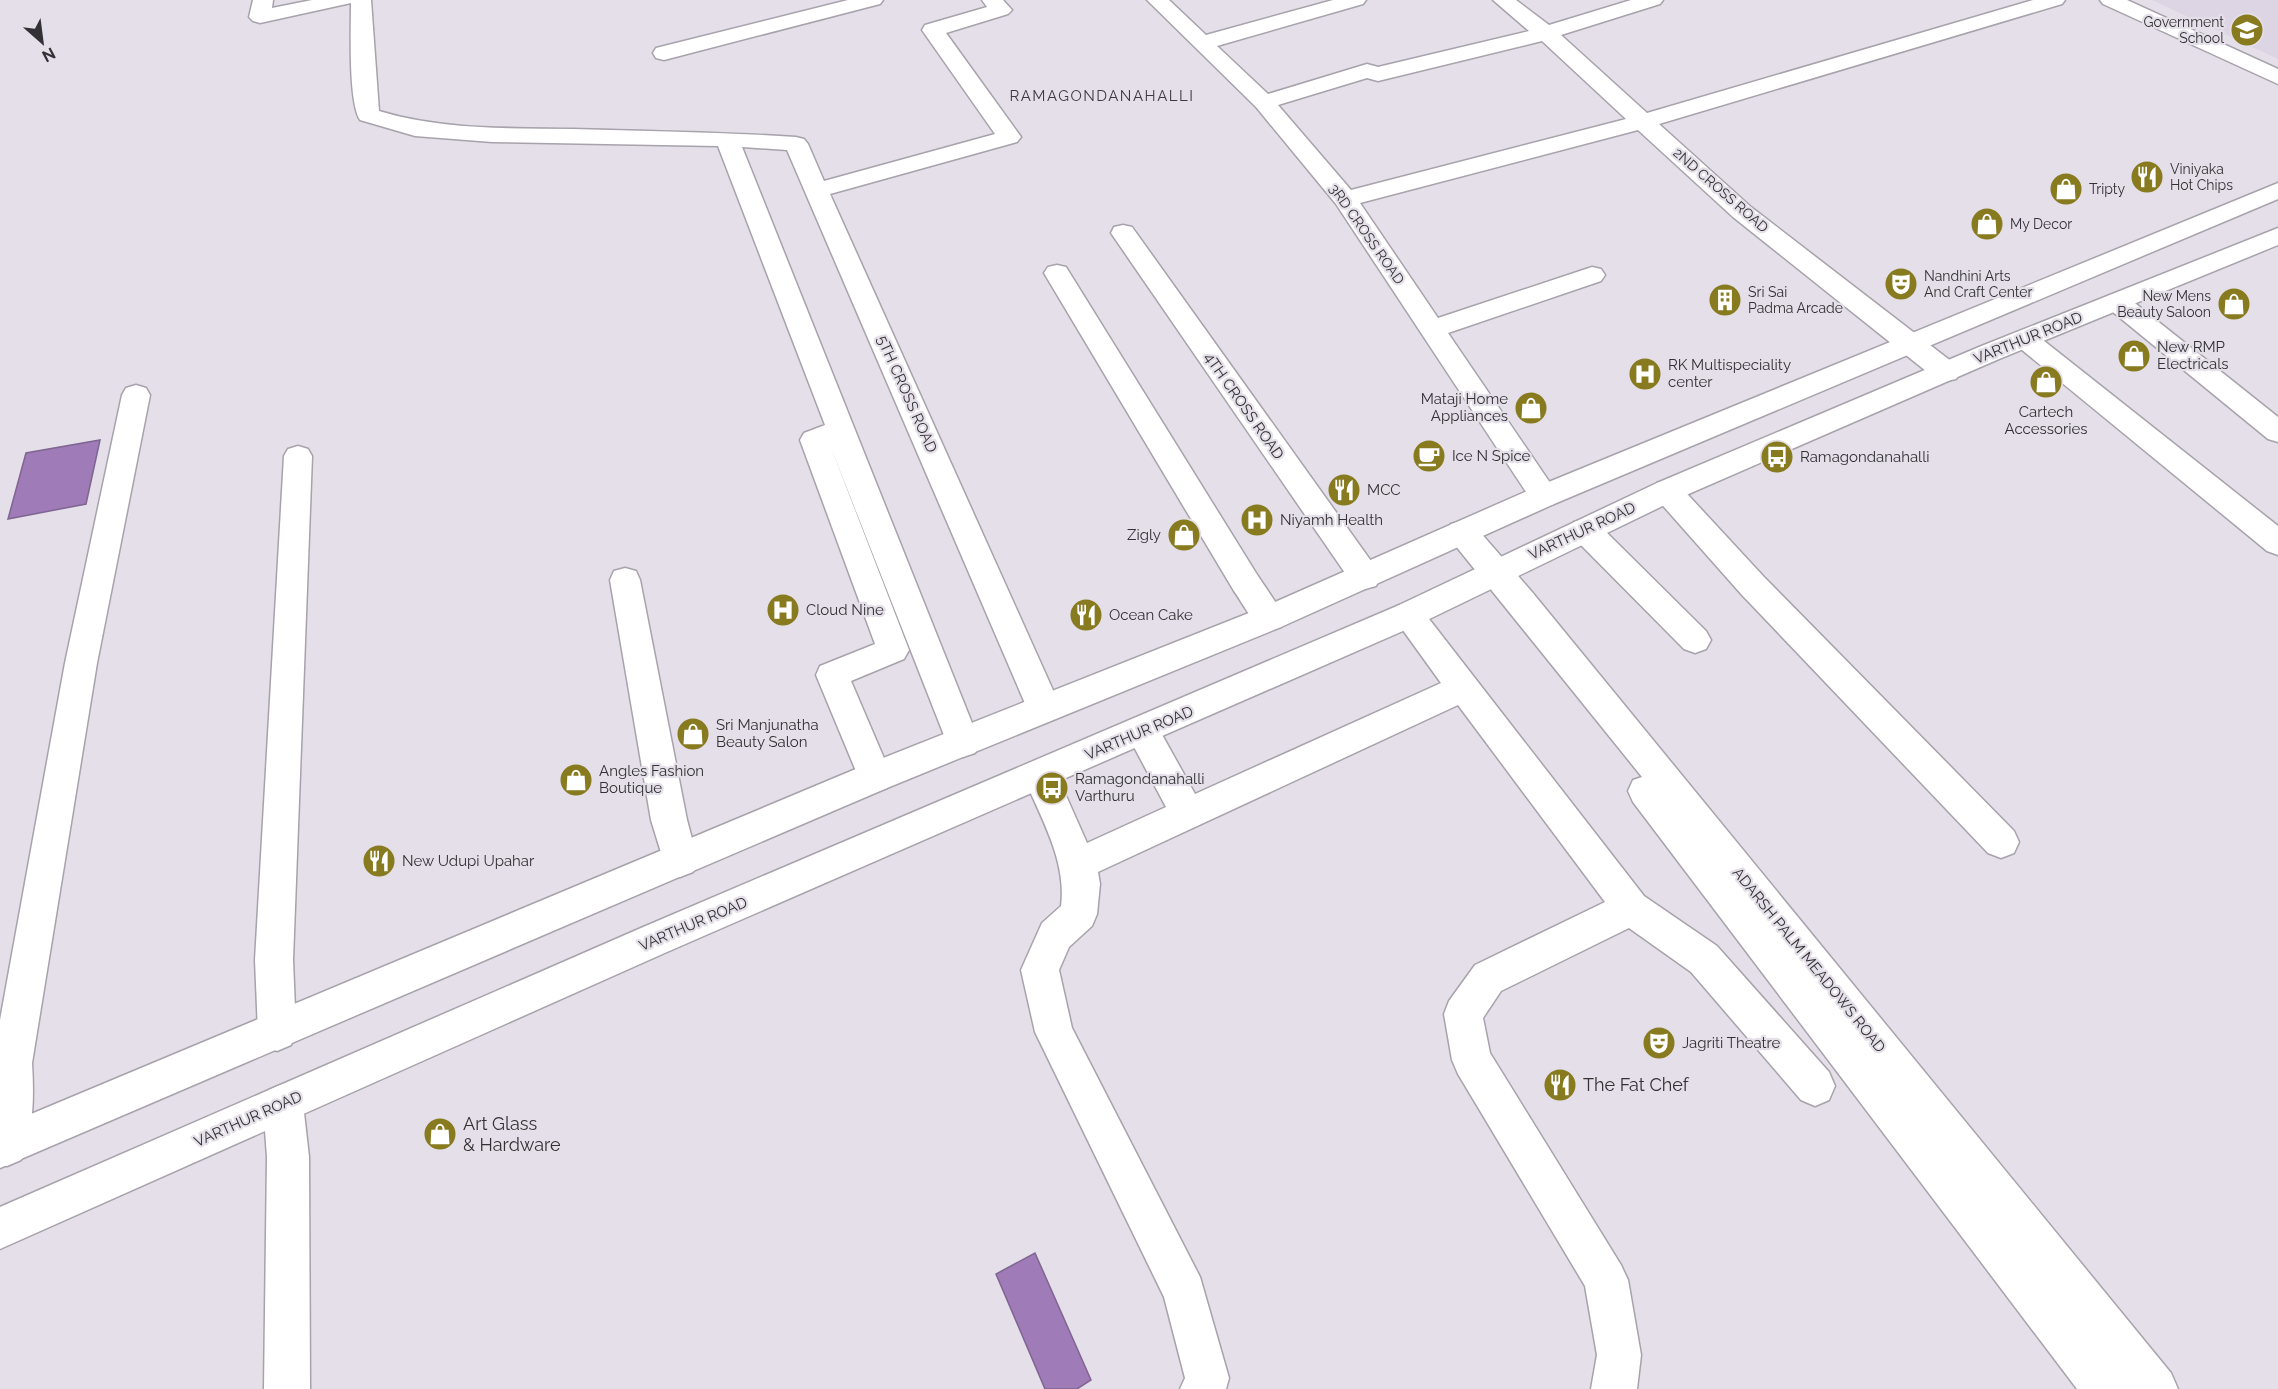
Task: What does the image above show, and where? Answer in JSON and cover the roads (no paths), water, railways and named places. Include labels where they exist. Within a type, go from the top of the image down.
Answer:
[{"type":"street","points":[[263,0],[260,17],[342,0]]},
{"type":"street","name":"5TH CROSS ROAD","points":[[361,0],[364,86],[368,115],[415,129],[492,135],[727,139],[796,144],[1044,708]]},
{"type":"street","points":[[664,52],[873,0]]},
{"type":"street","points":[[818,190],[1009,137],[933,30],[1001,10],[992,0]]},
{"type":"street","name":"3RD CROSS ROAD","points":[[1157,0],[1264,102],[1345,199],[1544,496]]},
{"type":"street","points":[[1203,43],[1356,0]]},
{"type":"street","name":"2ND CROSS ROAD","points":[[1503,0],[1546,33],[1742,212],[1946,372]]},
{"type":"street","points":[[1264,102],[1367,71],[1378,74],[1546,33],[1653,0]]},
{"type":"street","points":[[1345,199],[1644,122],[2055,0]]},
{"type":"street","points":[[2110,0],[2278,77]]},
{"type":"street","points":[[727,139],[963,743]]},
{"type":"street","points":[[3,1147],[875,777],[1270,618],[1544,496],[2278,190]]},
{"type":"street","name":"4TH CROSS ROAD","points":[[1123,233],[1365,577]]},
{"type":"street","name":"VARTHUR ROAD","points":[[0,1228],[654,940],[1143,732],[1408,615],[1488,574],[1593,539],[1667,491],[2025,339],[2278,236]]},
{"type":"street","points":[[1057,273],[1245,582],[1270,618]]},
{"type":"street","points":[[1432,329],[1592,275]]},
{"type":"street","points":[[2117,302],[2278,432]]},
{"type":"street","points":[[2025,339],[2278,543]]},
{"type":"street","points":[[3,1147],[14,1092],[12,1063],[79,675],[136,395]]},
{"type":"street","points":[[841,430],[814,440],[893,651],[832,675],[875,777]]},
{"type":"street","points":[[1689,436],[1721,468]]},
{"type":"street","points":[[277,1032],[274,960],[298,456]]},
{"type":"street","points":[[1667,491],[1753,586],[2001,842]]},
{"type":"street","name":"ADARSH PALM MEADOWS ROAD","points":[[1454,535],[2155,1389]]},
{"type":"street","points":[[1593,539],[1695,640]]},
{"type":"street","name":"ADARSH PALM MEADOWS ROAD","points":[[1488,574],[2105,1389]]},
{"type":"street","points":[[626,580],[669,820],[680,861]]},
{"type":"street","points":[[1408,615],[1631,908],[1704,959],[1815,1086]]},
{"type":"street","points":[[1078,864],[1463,688]]},
{"type":"street","points":[[1143,732],[1188,814]]},
{"type":"street","points":[[1040,775],[1078,864],[1082,884],[1079,914],[1055,935],[1040,970],[1054,1032],[1185,1292],[1208,1378],[1203,1389]]},
{"type":"street","points":[[1614,1389],[1619,1355],[1606,1280],[1472,1060],[1462,1014],[1488,978],[1631,908]]},
{"type":"street","points":[[283,1104],[288,1157],[287,1389]]},
{"type":"place","name":"Government School","points":[[2247,30]]},
{"type":"place","name":"Viniyaka Hot Chips","points":[[2147,177]]},
{"type":"place","name":"Tripty","points":[[2066,189]]},
{"type":"place","name":"My Decor","points":[[1987,224]]},
{"type":"place","name":"Nandhini Arts And Craft Center","points":[[1901,284]]},
{"type":"place","name":"Sri Sai Padma Arcade","points":[[1725,300]]},
{"type":"place","name":"New Mens Beauty Saloon","points":[[2234,304]]},
{"type":"place","name":"New RMP Electricals","points":[[2134,356]]},
{"type":"place","name":"RK Multispeciality center","points":[[1645,374]]},
{"type":"place","name":"Cartech Accessories","points":[[2046,382]]},
{"type":"place","name":"Mataji Home Appliances","points":[[1531,408]]},
{"type":"place","name":"Ice N Spice","points":[[1429,456]]},
{"type":"place","name":"Ramagondanahalli","points":[[1777,457]]},
{"type":"place","name":"MCC","points":[[1344,490]]},
{"type":"place","name":"Niyamh Health","points":[[1257,520]]},
{"type":"place","name":"Zigly","points":[[1184,535]]},
{"type":"place","name":"Cloud Nine","points":[[783,610]]},
{"type":"place","name":"Ocean Cake","points":[[1086,615]]},
{"type":"place","name":"Sri Manjunatha Beauty Salon","points":[[693,734]]},
{"type":"place","name":"Angles Fashion Boutique","points":[[576,780]]},
{"type":"place","name":"Ramagondanahalli Varthuru","points":[[1052,788]]},
{"type":"place","name":"New Udupi Upahar","points":[[379,861]]},
{"type":"place","name":"Jagriti Theatre","points":[[1659,1043]]},
{"type":"place","name":"The Fat Chef","points":[[1560,1085]]},
{"type":"place","name":"Art Glass & Hardware","points":[[440,1134]]},
{"type":"district","name":"RAMAGONDANAHALLI","points":[[1102,96]]}]
